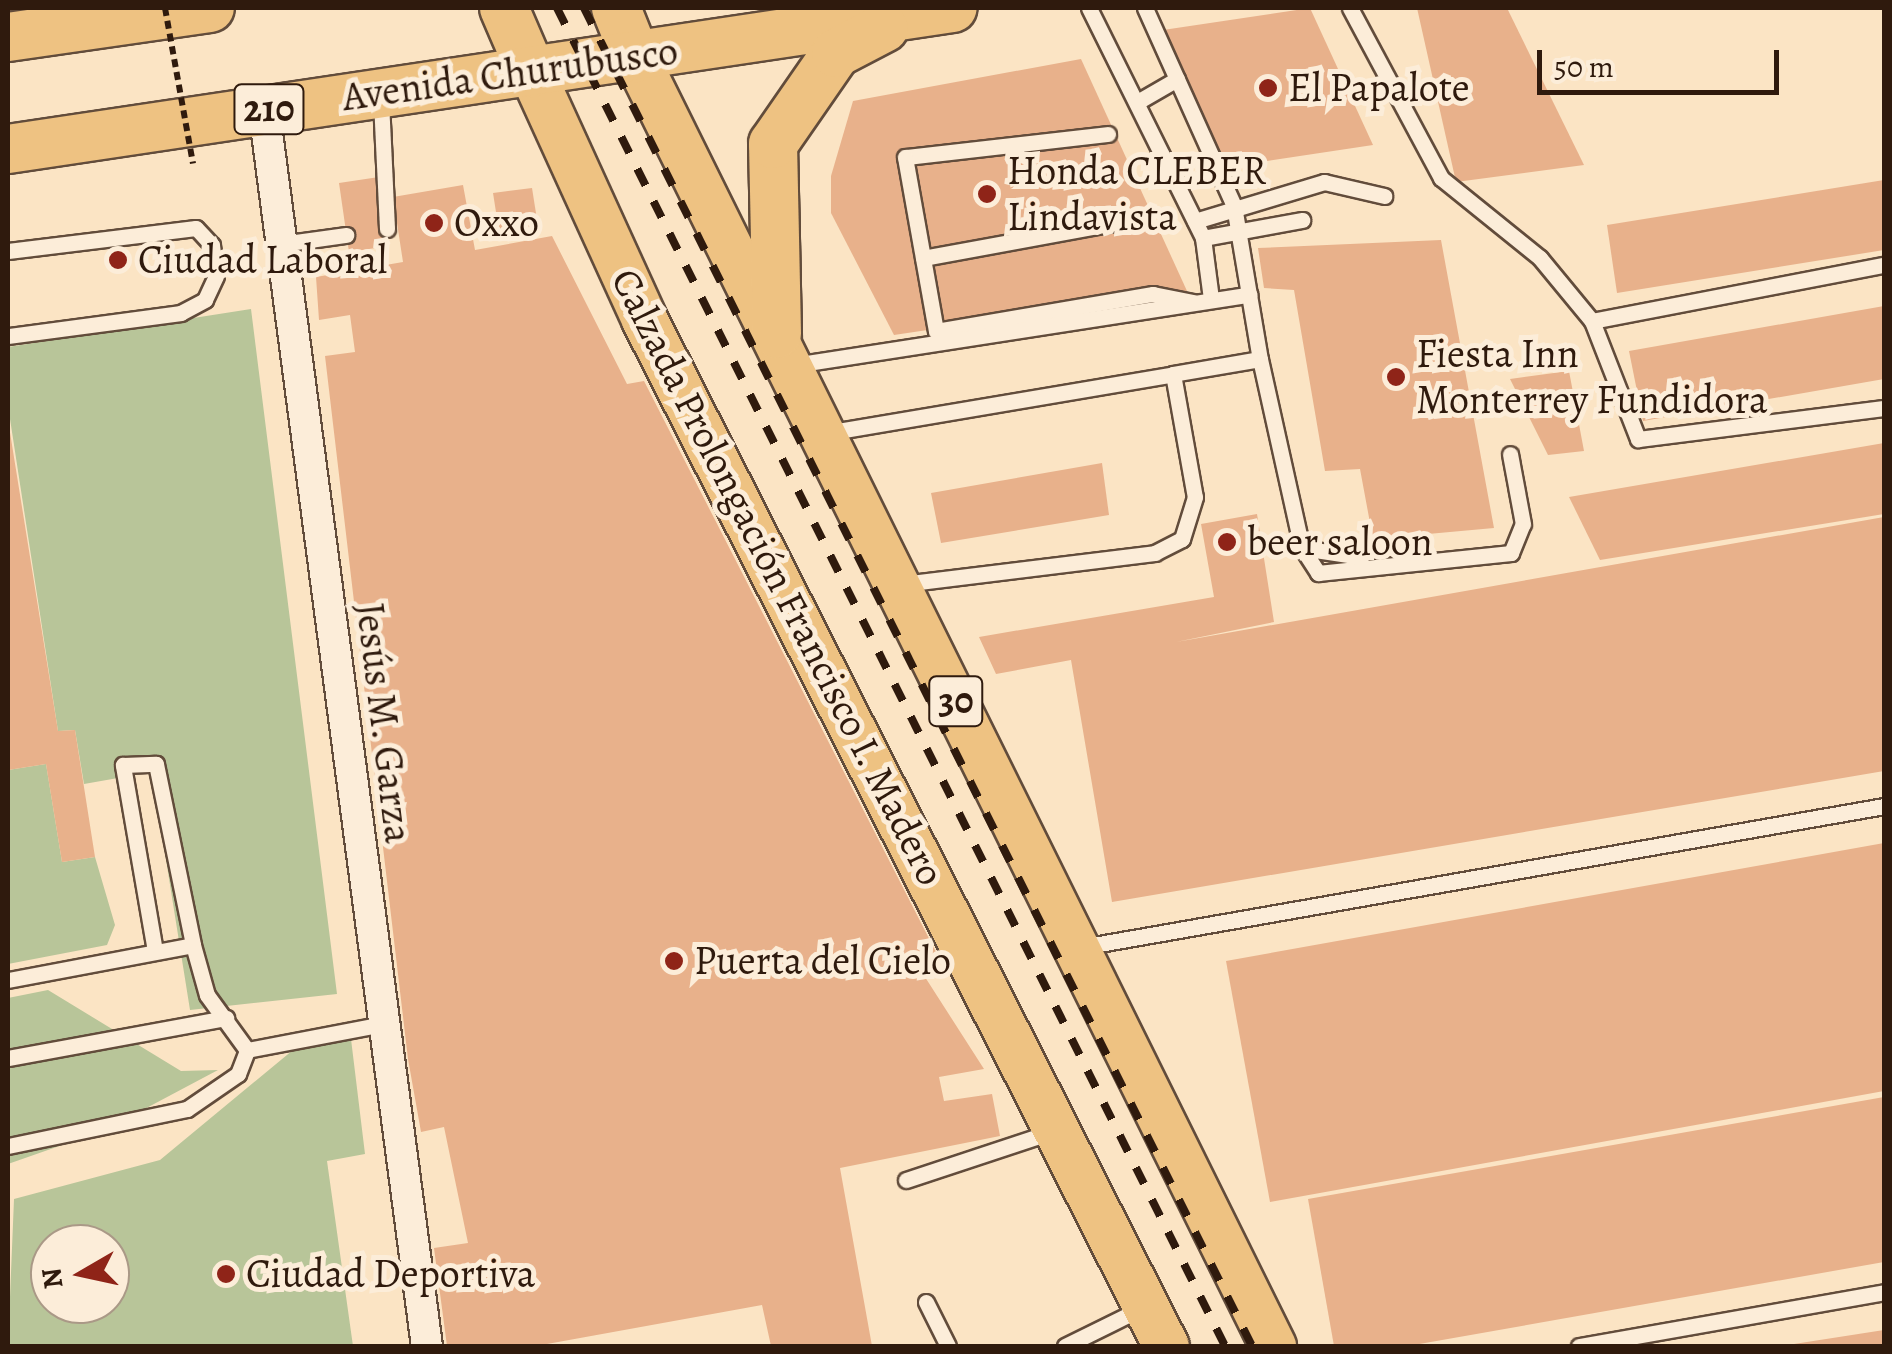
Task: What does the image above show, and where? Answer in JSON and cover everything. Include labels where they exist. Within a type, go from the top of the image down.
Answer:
[{"type":"highway","points":[[8,38],[69,18],[188,8]]},
{"type":"highway","points":[[504,8],[532,73]]},
{"type":"highway","name":"30","points":[[616,8],[636,58]]},
{"type":"highway","points":[[785,350],[771,193],[784,117],[836,53],[943,10]]},
{"type":"highway","name":"Avenida Churubusco","points":[[8,149],[943,10]]},
{"type":"main road","name":"30","points":[[636,58],[785,350],[1273,1346]]},
{"type":"main road","name":"Calzada Prolongación Francisco I. Madero","points":[[532,73],[644,319],[1060,1130],[1166,1346]]},
{"type":"street","name":"Jesús M. Garza","points":[[264,110],[427,1346]]},
{"type":"lane","points":[[1088,8],[1139,100],[1203,238],[1210,299]]},
{"type":"lane","points":[[1145,8],[1234,206],[1260,359],[1308,566],[1337,578],[1511,553],[1522,524],[1510,454]]},
{"type":"lane","points":[[1350,8],[1440,178],[1556,274],[1592,320],[1632,433],[1644,442],[1884,408]]},
{"type":"lane","points":[[1139,100],[1177,79]]},
{"type":"lane","points":[[381,92],[387,230]]},
{"type":"lane","points":[[1108,134],[905,157],[936,331],[1153,294],[1193,302]]},
{"type":"lane","points":[[1195,221],[1234,206],[1324,182],[1384,196]]},
{"type":"lane","points":[[923,258],[1136,218]]},
{"type":"lane","points":[[1203,238],[1302,220]]},
{"type":"lane","points":[[8,251],[185,226],[212,245],[216,276],[204,300],[181,313],[8,336]]},
{"type":"lane","points":[[281,244],[346,235]]},
{"type":"lane","points":[[1592,320],[1884,265]]},
{"type":"lane","points":[[785,350],[1250,294]]},
{"type":"lane","points":[[824,433],[1260,359]]},
{"type":"lane","points":[[898,584],[1155,552],[1182,540],[1195,497],[1173,374]]},
{"type":"lane","points":[[1302,548],[1361,557]]},
{"type":"lane","points":[[154,951],[123,765],[156,764],[207,996],[248,1050]]},
{"type":"lane","points":[[1078,948],[1884,806]]},
{"type":"lane","points":[[8,980],[193,945]]},
{"type":"lane","points":[[8,1058],[226,1018]]},
{"type":"lane","points":[[248,1050],[383,1024]]},
{"type":"lane","points":[[8,1146],[187,1109],[238,1074],[248,1050]]},
{"type":"lane","points":[[906,1180],[1060,1130]]},
{"type":"lane","points":[[1579,1346],[1884,1292]]},
{"type":"lane","points":[[926,1302],[948,1346]]},
{"type":"lane","points":[[1065,1346],[1146,1306]]},
{"type":"path","points":[[188,8],[193,163]]},
{"type":"green space","points":[[251,309],[337,994],[190,1010],[152,772],[84,784],[75,730],[58,731],[8,406],[8,347]]},
{"type":"green space","points":[[46,764],[62,862],[95,857],[115,925],[107,945],[8,964],[8,770]]},
{"type":"green space","points":[[48,990],[181,1071],[218,1070],[105,1130],[8,1164],[8,998]]},
{"type":"green space","name":"Ciudad Deportiva","points":[[351,1039],[365,1154],[327,1161],[353,1346],[8,1346],[14,1199],[160,1160],[293,1050]]},
{"type":"building","name":"El Papalote","points":[[1310,8],[1373,145],[1227,167],[1163,30]]},
{"type":"building","points":[[1417,8],[1507,8],[1584,165],[1456,182]]},
{"type":"building","name":"Honda CLEBER Lindavista","points":[[1081,59],[1187,291],[894,335],[831,213],[831,176],[853,101]]},
{"type":"building","name":"Oxxo","points":[[379,177],[389,246],[349,252],[339,183]]},
{"type":"building","points":[[1884,180],[1884,250],[1617,293],[1607,225]]},
{"type":"building","points":[[463,185],[475,250],[552,236],[627,384],[644,381],[939,958],[916,963],[984,1069],[939,1077],[944,1101],[992,1094],[1000,1136],[840,1168],[872,1346],[771,1346],[762,1305],[536,1346],[447,1346],[434,1248],[468,1243],[444,1127],[421,1132],[408,1059],[325,356],[355,352],[350,315],[319,320],[316,277],[403,262],[393,197]]},
{"type":"building","name":"Oxxo","points":[[532,188],[538,226],[499,231],[493,193]]},
{"type":"building","points":[[1441,240],[1494,528],[1373,539],[1360,469],[1325,471],[1294,290],[1264,288],[1258,248]]},
{"type":"building","points":[[1884,306],[1884,379],[1643,421],[1629,351]]},
{"type":"building","points":[[1569,371],[1584,451],[1548,455],[1510,379]]},
{"type":"building","points":[[8,420],[58,731],[75,730],[95,857],[62,862],[46,764],[8,770]]},
{"type":"building","points":[[1884,443],[1884,514],[1600,560],[1569,497]]},
{"type":"building","points":[[1102,463],[1109,515],[941,543],[931,493]]},
{"type":"building","points":[[1257,514],[1274,622],[1176,642],[1884,517],[1884,771],[1112,902],[1071,660],[996,674],[979,637],[1214,597],[1201,524]]},
{"type":"building","points":[[1884,843],[1884,1091],[1270,1202],[1226,961]]},
{"type":"building","points":[[1884,1097],[1884,1262],[1408,1346],[1334,1346],[1308,1199]]},
{"type":"building","points":[[1884,1330],[1884,1346],[1794,1346],[1794,1344]]},
{"type":"railway","points":[[557,8],[1225,1346]]},
{"type":"railway","points":[[584,8],[1252,1346]]},
{"type":"place","name":"El Papalote","points":[[1268,88]]},
{"type":"place","name":"Honda CLEBER Lindavista","points":[[987,194]]},
{"type":"place","name":"Oxxo","points":[[434,223]]},
{"type":"place","name":"Ciudad Laboral","points":[[118,260]]},
{"type":"place","name":"Fiesta Inn Monterrey Fundidora","points":[[1396,377]]},
{"type":"place","name":"beer saloon","points":[[1227,542]]},
{"type":"place","name":"Puerta del Cielo","points":[[674,961]]},
{"type":"place","name":"Ciudad Deportiva","points":[[226,1274]]}]
